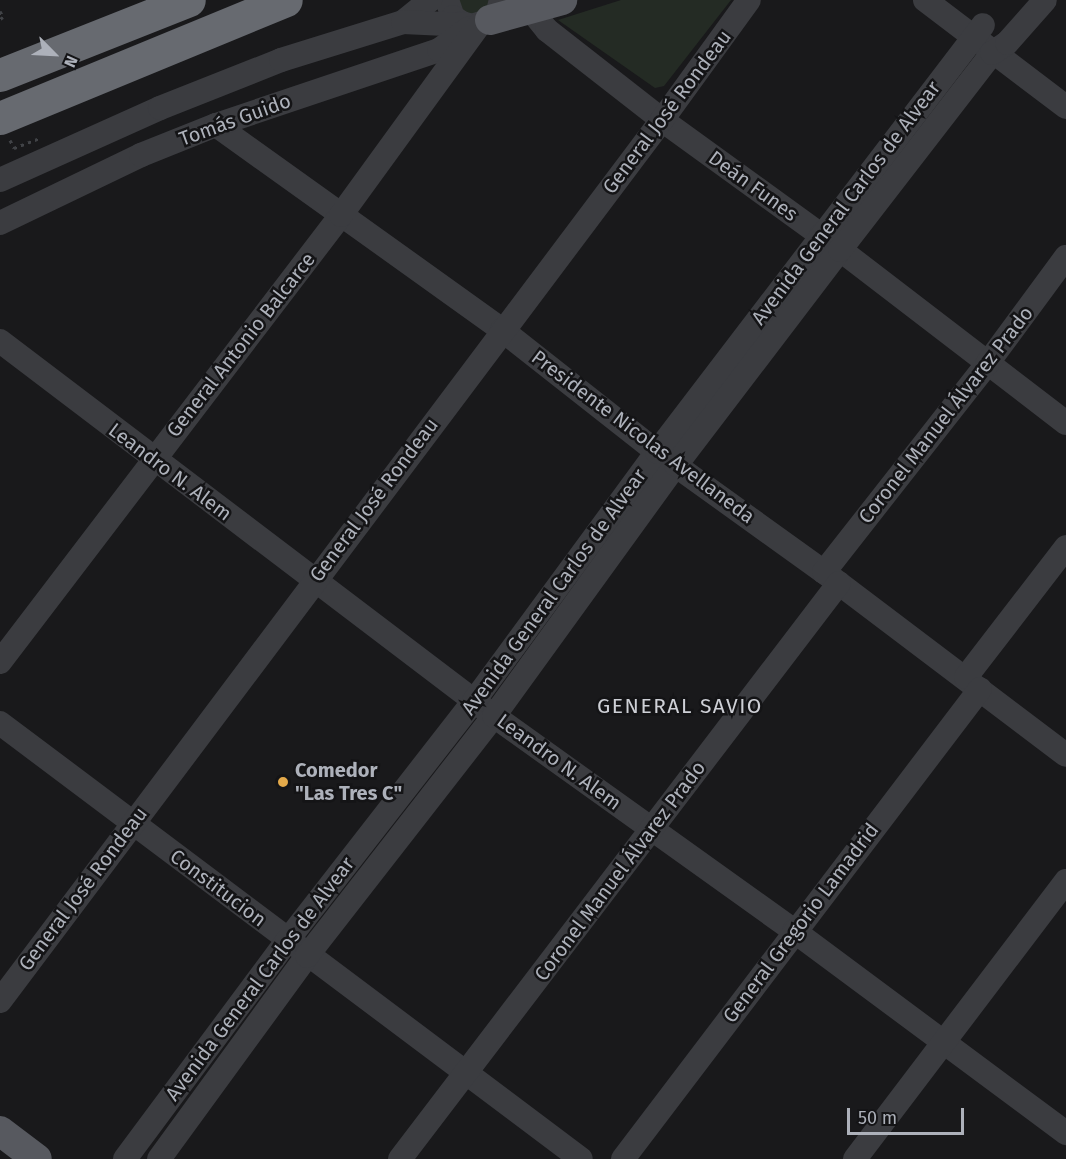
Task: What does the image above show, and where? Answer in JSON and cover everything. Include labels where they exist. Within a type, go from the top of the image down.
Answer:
[{"type":"highway","points":[[0,75],[189,0]]},
{"type":"highway","points":[[0,118],[286,0]]},
{"type":"main road","points":[[482,19],[561,0]]},
{"type":"main road","points":[[0,1131],[37,1159]]},
{"type":"street","points":[[403,22],[430,0]]},
{"type":"street","points":[[447,0],[453,17],[482,19]]},
{"type":"street","name":"General José Rondeau","points":[[0,1001],[132,822],[662,120],[749,0]]},
{"type":"street","points":[[925,0],[978,31],[1066,107]]},
{"type":"street","points":[[950,0],[978,31]]},
{"type":"street","name":"Avenida General Carlos de Alvear","points":[[125,1159],[287,941],[474,701],[667,459],[840,250],[1000,48],[1045,0]]},
{"type":"street","name":"Deán Funes","points":[[530,9],[548,30],[662,120],[840,250],[1066,423]]},
{"type":"street","points":[[0,180],[160,108],[270,65],[403,22],[482,19]]},
{"type":"street","name":"Tomás Guido","points":[[0,223],[141,155],[216,125],[439,50],[482,19]]},
{"type":"street","name":"General Antonio Balcarce","points":[[0,662],[152,459],[341,215],[482,19]]},
{"type":"street","name":"Avenida General Carlos de Alvear","points":[[159,1159],[308,956],[494,716],[821,236],[978,31]]},
{"type":"street","points":[[1000,48],[1066,88]]},
{"type":"street","name":"Presidente Nicolas Avellaneda","points":[[216,125],[502,330],[667,459],[832,578],[1066,755]]},
{"type":"street","name":"Coronel Manuel Álvarez Prado","points":[[400,1159],[652,828],[1066,257]]},
{"type":"street","name":"Leandro N. Alem","points":[[0,341],[152,459],[494,716],[794,931],[1066,1133]]},
{"type":"street","name":"General Gregorio Lamadrid","points":[[623,1159],[794,931],[973,683],[1066,547]]},
{"type":"street","name":"Constitucion","points":[[0,723],[287,941],[468,1072],[581,1159]]},
{"type":"street","points":[[855,1159],[1066,881]]},
{"type":"path","points":[[0,11],[3,17],[0,19]]},
{"type":"shaded area","points":[[456,0],[490,0],[489,5],[474,16],[462,12]]},
{"type":"shaded area","points":[[621,0],[731,0],[664,86],[655,88],[558,20]]},
{"type":"place","name":"Comedor \"Las Tres C\"","points":[[283,782]]},
{"type":"district","name":"GENERAL SAVIO","points":[[680,706]]}]
